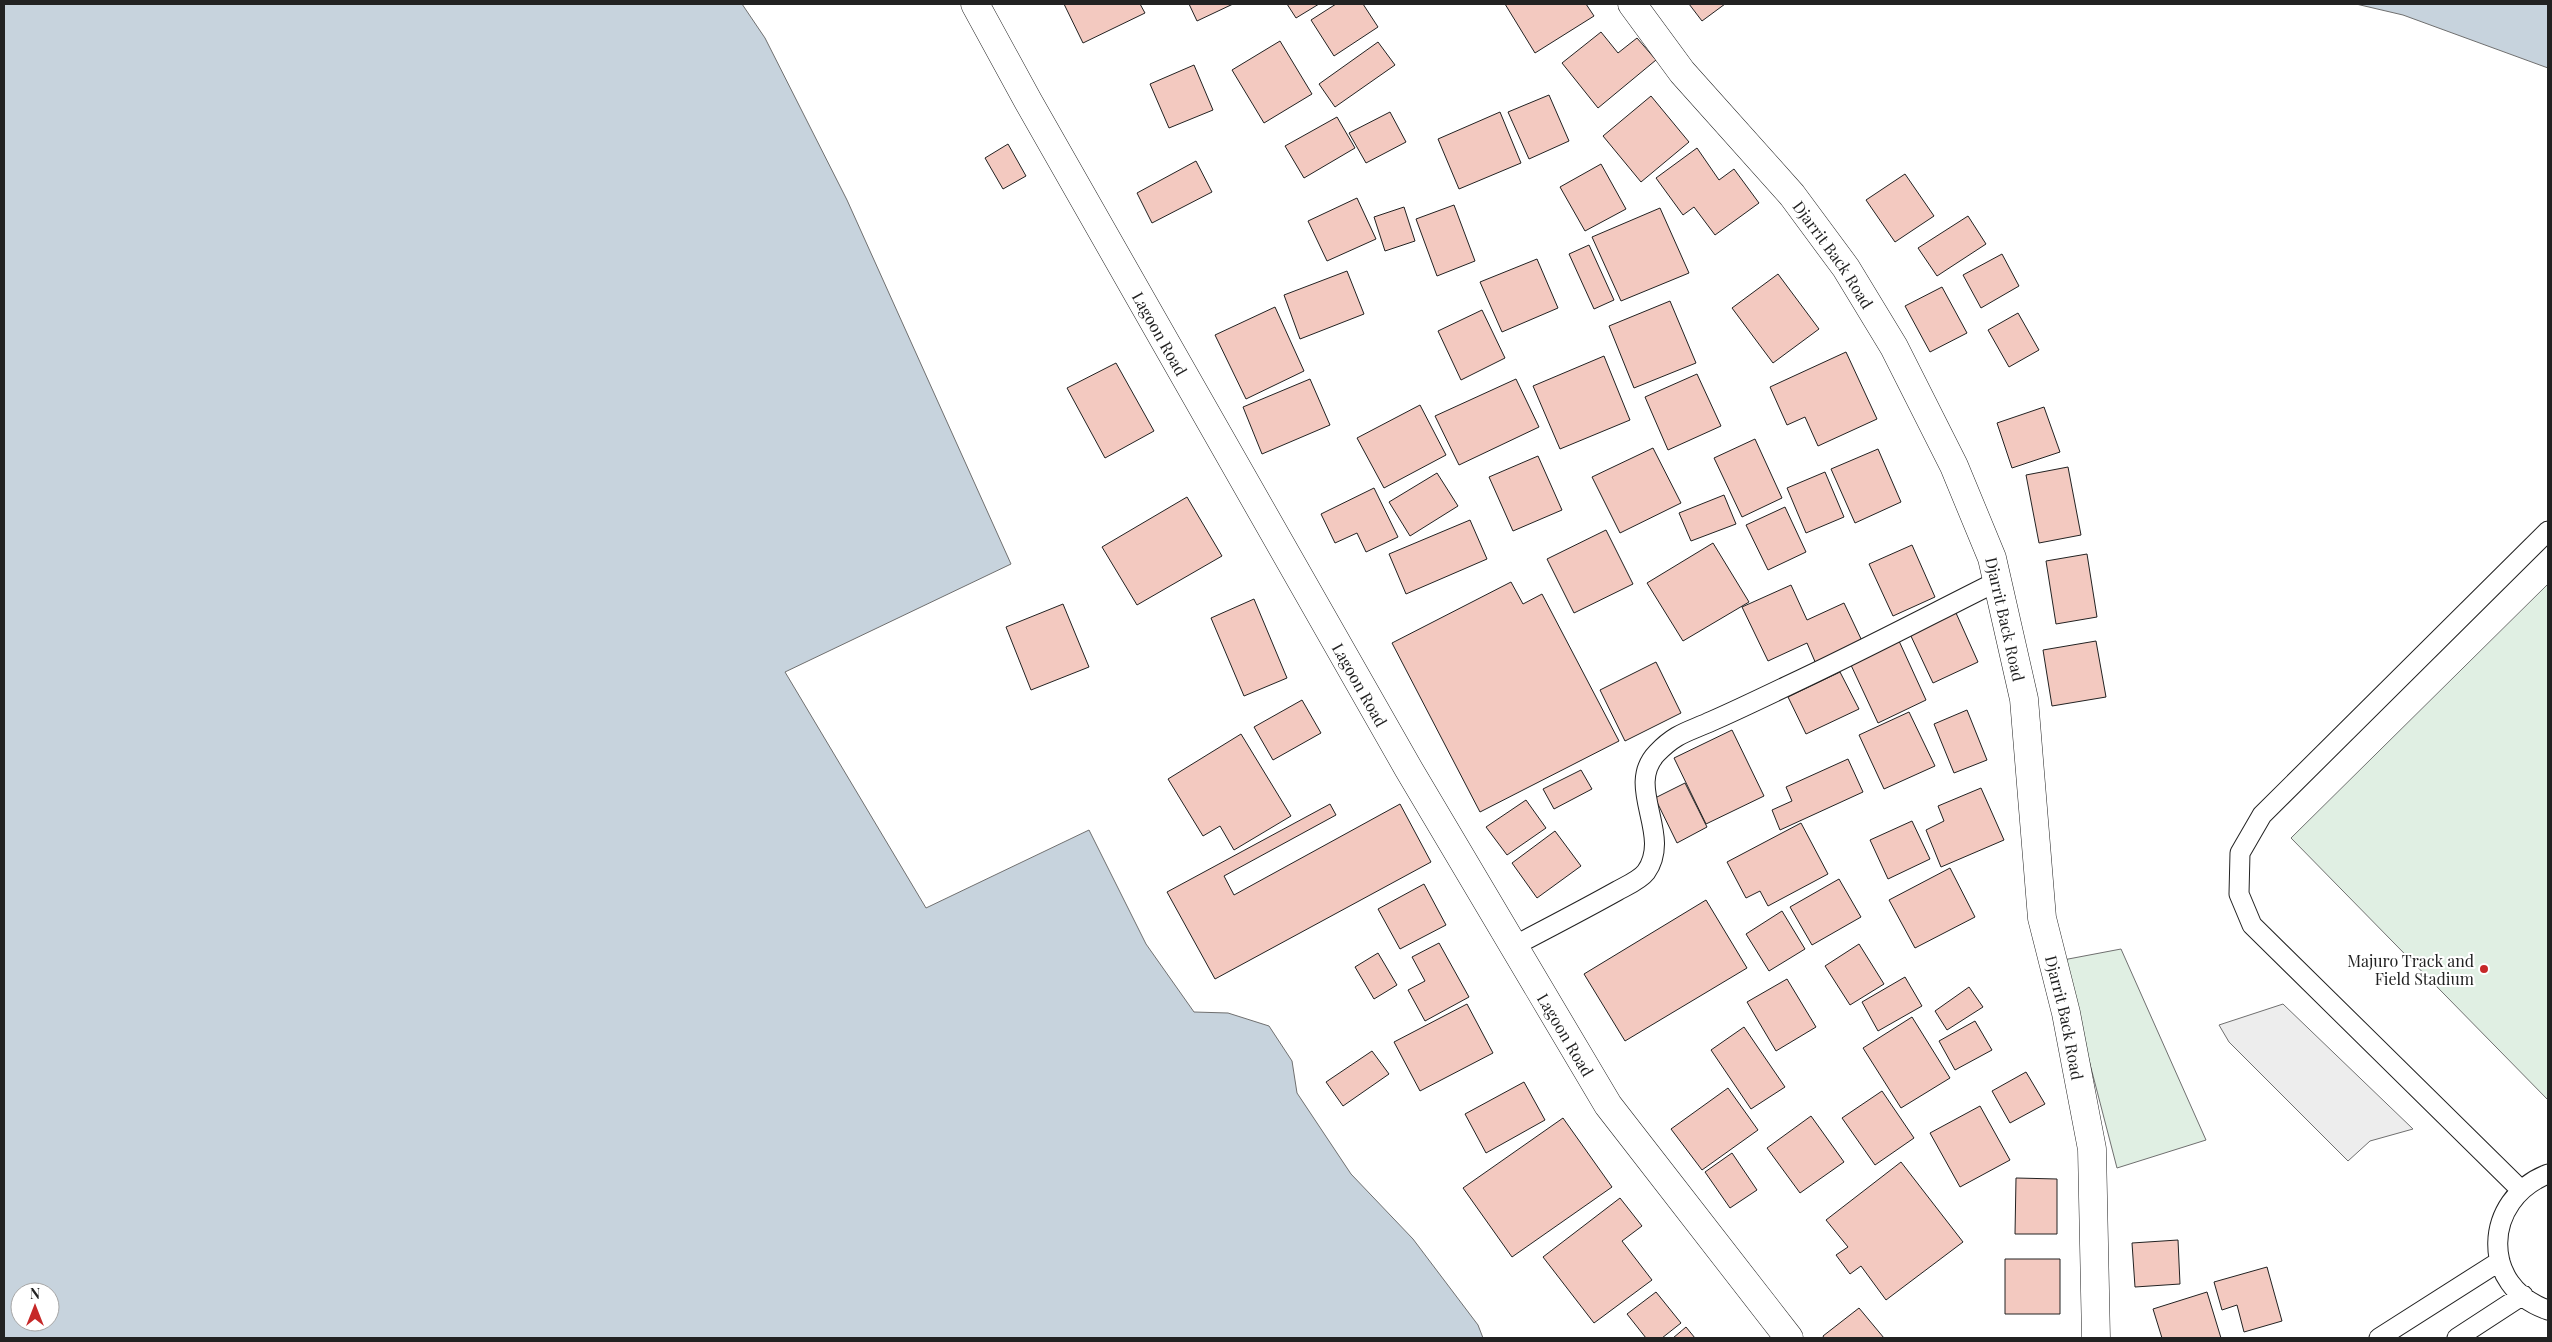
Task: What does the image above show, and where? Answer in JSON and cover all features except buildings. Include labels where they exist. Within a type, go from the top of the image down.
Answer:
[{"type":"main road","name":"Lagoon Road","points":[[975,4],[1408,768],[1608,1105],[1790,1338]]},
{"type":"main road","name":"Djarrit Back Road","points":[[1632,4],[1682,72],[1792,195],[1846,268],[1894,347],[1954,466],[1992,558],[2024,699],[2042,918],[2066,1013],[2092,1149],[2096,1338]]},
{"type":"lane","points":[[2521,1190],[2252,926],[2239,894],[2240,853],[2262,815],[2548,531]]},
{"type":"lane","points":[[1514,946],[1597,902],[1645,872],[1652,857],[1655,840],[1647,807],[1645,772],[1656,754],[1678,734],[1710,722],[1822,670],[1998,581]]},
{"type":"lane","points":[[2548,1174],[2532,1180],[2514,1195],[2502,1216],[2497,1238],[2500,1261],[2510,1282],[2523,1295],[2548,1310]]},
{"type":"lane","points":[[2379,1338],[2500,1261]]},
{"type":"lane","points":[[2457,1338],[2523,1295]]},
{"type":"green space","name":"Majuro Track and Field Stadium","points":[[2548,584],[2548,1100],[2291,838]]},
{"type":"green space","points":[[2121,949],[2206,1140],[2117,1168],[2063,960]]},
{"type":"shaded area","points":[[4,4],[742,4],[765,38],[847,200],[1011,564],[785,672],[926,908],[1089,830],[1146,944],[1194,1012],[1228,1013],[1269,1026],[1292,1061],[1297,1093],[1351,1174],[1413,1239],[1478,1325],[1483,1338],[4,1338]]},
{"type":"shaded area","points":[[2356,4],[2548,4],[2548,68],[2403,15]]},
{"type":"shaded area","points":[[2283,1004],[2413,1129],[2370,1141],[2348,1161],[2229,1042],[2219,1025]]},
{"type":"place","name":"Majuro Track and Field Stadium","points":[[2484,969]]}]
